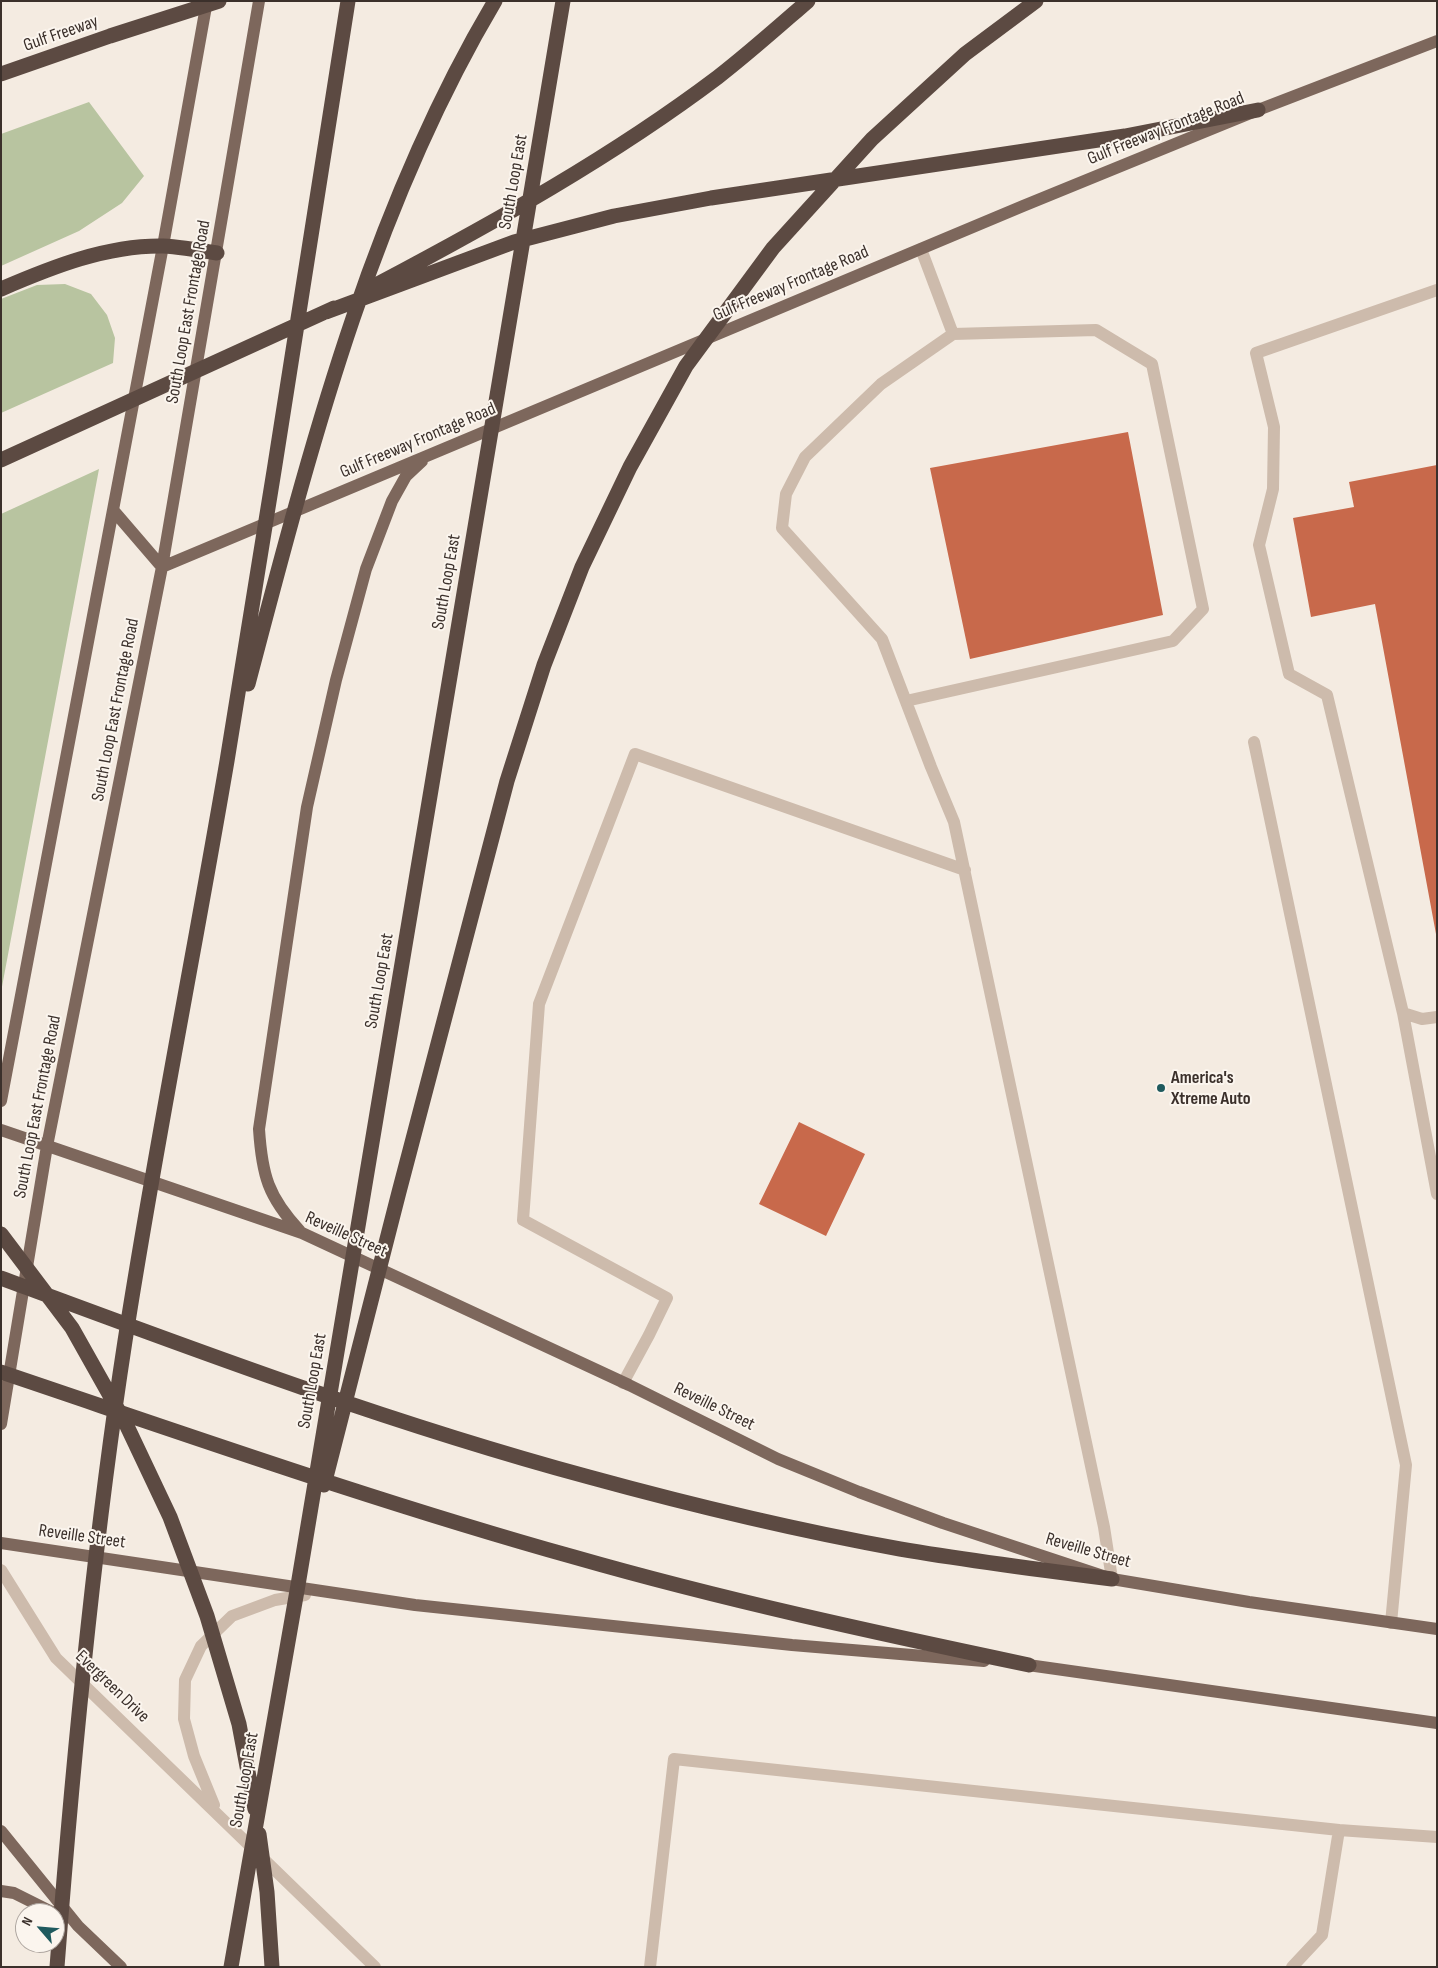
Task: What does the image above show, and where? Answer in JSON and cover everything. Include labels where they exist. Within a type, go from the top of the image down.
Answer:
[{"type":"highway","name":"Gulf Freeway","points":[[1,74],[110,36],[220,1]]},
{"type":"highway","points":[[57,1967],[66,1838],[92,1592],[124,1345],[161,1123],[226,765],[348,1]]},
{"type":"highway","points":[[226,765],[279,566],[334,372],[376,252],[421,141],[472,39],[495,1]]},
{"type":"highway","name":"South Loop East","points":[[231,1967],[298,1585],[563,1]]},
{"type":"highway","points":[[1,460],[326,312],[470,235],[621,145],[718,76],[808,1]]},
{"type":"highway","points":[[298,1585],[507,781],[544,665],[582,567],[630,467],[686,366],[773,248],[872,139],[965,54],[1036,1]]},
{"type":"highway","points":[[326,312],[514,242],[614,216],[711,198],[1125,136],[1258,110]]},
{"type":"highway","points":[[1,289],[50,268],[79,259],[135,247],[163,246],[217,253]]},
{"type":"highway","points":[[1,1234],[72,1328],[126,1424],[170,1517],[204,1607],[239,1724],[254,1796],[267,1892],[272,1967]]},
{"type":"highway","points":[[1,1278],[261,1374],[451,1437],[588,1477],[719,1511],[900,1549],[1112,1579]]},
{"type":"highway","points":[[1,1372],[288,1469],[575,1558],[874,1632],[1029,1665]]},
{"type":"main road","name":"South Loop East Frontage Road","points":[[1,1101],[163,246],[206,1]]},
{"type":"main road","name":"South Loop East Frontage Road","points":[[1,1424],[47,1146],[162,567],[259,1]]},
{"type":"main road","name":"Gulf Freeway Frontage Road","points":[[162,567],[921,248],[1258,110],[1437,41]]},
{"type":"main road","points":[[302,1233],[283,1213],[268,1186],[261,1160],[259,1129],[307,807],[336,680],[366,569],[392,501],[406,476],[428,456]]},
{"type":"main road","points":[[113,510],[162,567]]},
{"type":"main road","name":"Reveille Street","points":[[1,1130],[302,1233],[623,1383],[778,1459],[859,1492],[952,1526],[1112,1579],[1249,1602],[1437,1629]]},
{"type":"main road","name":"Reveille Street","points":[[1,1543],[415,1605],[792,1645],[1029,1665],[1437,1723]]},
{"type":"main road","points":[[1,1831],[78,1926],[121,1967]]},
{"type":"main road","points":[[1,1891],[14,1893],[34,1903]]},
{"type":"main road","points":[[65,1919],[78,1926]]},
{"type":"street","points":[[921,248],[953,334]]},
{"type":"street","points":[[1437,290],[1256,353],[1274,427],[1272,489],[1260,545],[1264,564],[1289,674],[1327,695],[1403,1013],[1437,1194]]},
{"type":"street","points":[[906,701],[1172,641],[1203,609],[1152,364],[1096,330],[953,334],[882,384],[805,457],[786,494],[782,528],[882,639],[906,701],[954,822],[1104,1527],[1112,1579]]},
{"type":"street","points":[[1254,742],[1406,1465],[1391,1623]]},
{"type":"street","points":[[623,1383],[650,1335],[667,1298],[523,1220],[539,1004],[634,754],[965,870]]},
{"type":"street","points":[[1403,1013],[1422,1019],[1437,1016]]},
{"type":"street","name":"Evergreen Drive","points":[[1,1570],[56,1658],[375,1967]]},
{"type":"street","name":"Evergreen Drive","points":[[219,1814],[206,1788],[194,1756],[184,1719],[185,1680],[201,1646],[232,1616],[276,1600],[326,1591]]},
{"type":"street","points":[[650,1967],[674,1759],[1339,1830],[1437,1837]]},
{"type":"street","points":[[1292,1967],[1322,1935],[1339,1830]]},
{"type":"green space","points":[[89,102],[144,176],[122,203],[79,231],[1,266],[1,134]]},
{"type":"green space","points":[[65,284],[91,294],[107,315],[115,338],[113,363],[1,413],[1,299],[37,285]]},
{"type":"green space","points":[[99,469],[1,992],[1,514]]},
{"type":"building","points":[[1128,432],[1163,615],[970,659],[930,468]]},
{"type":"building","points":[[1437,465],[1436,934],[1375,604],[1311,617],[1293,518],[1354,507],[1349,482]]},
{"type":"building","points":[[799,1122],[865,1154],[826,1236],[759,1204]]},
{"type":"place","name":"America's Xtreme Auto","points":[[1161,1088]]}]
